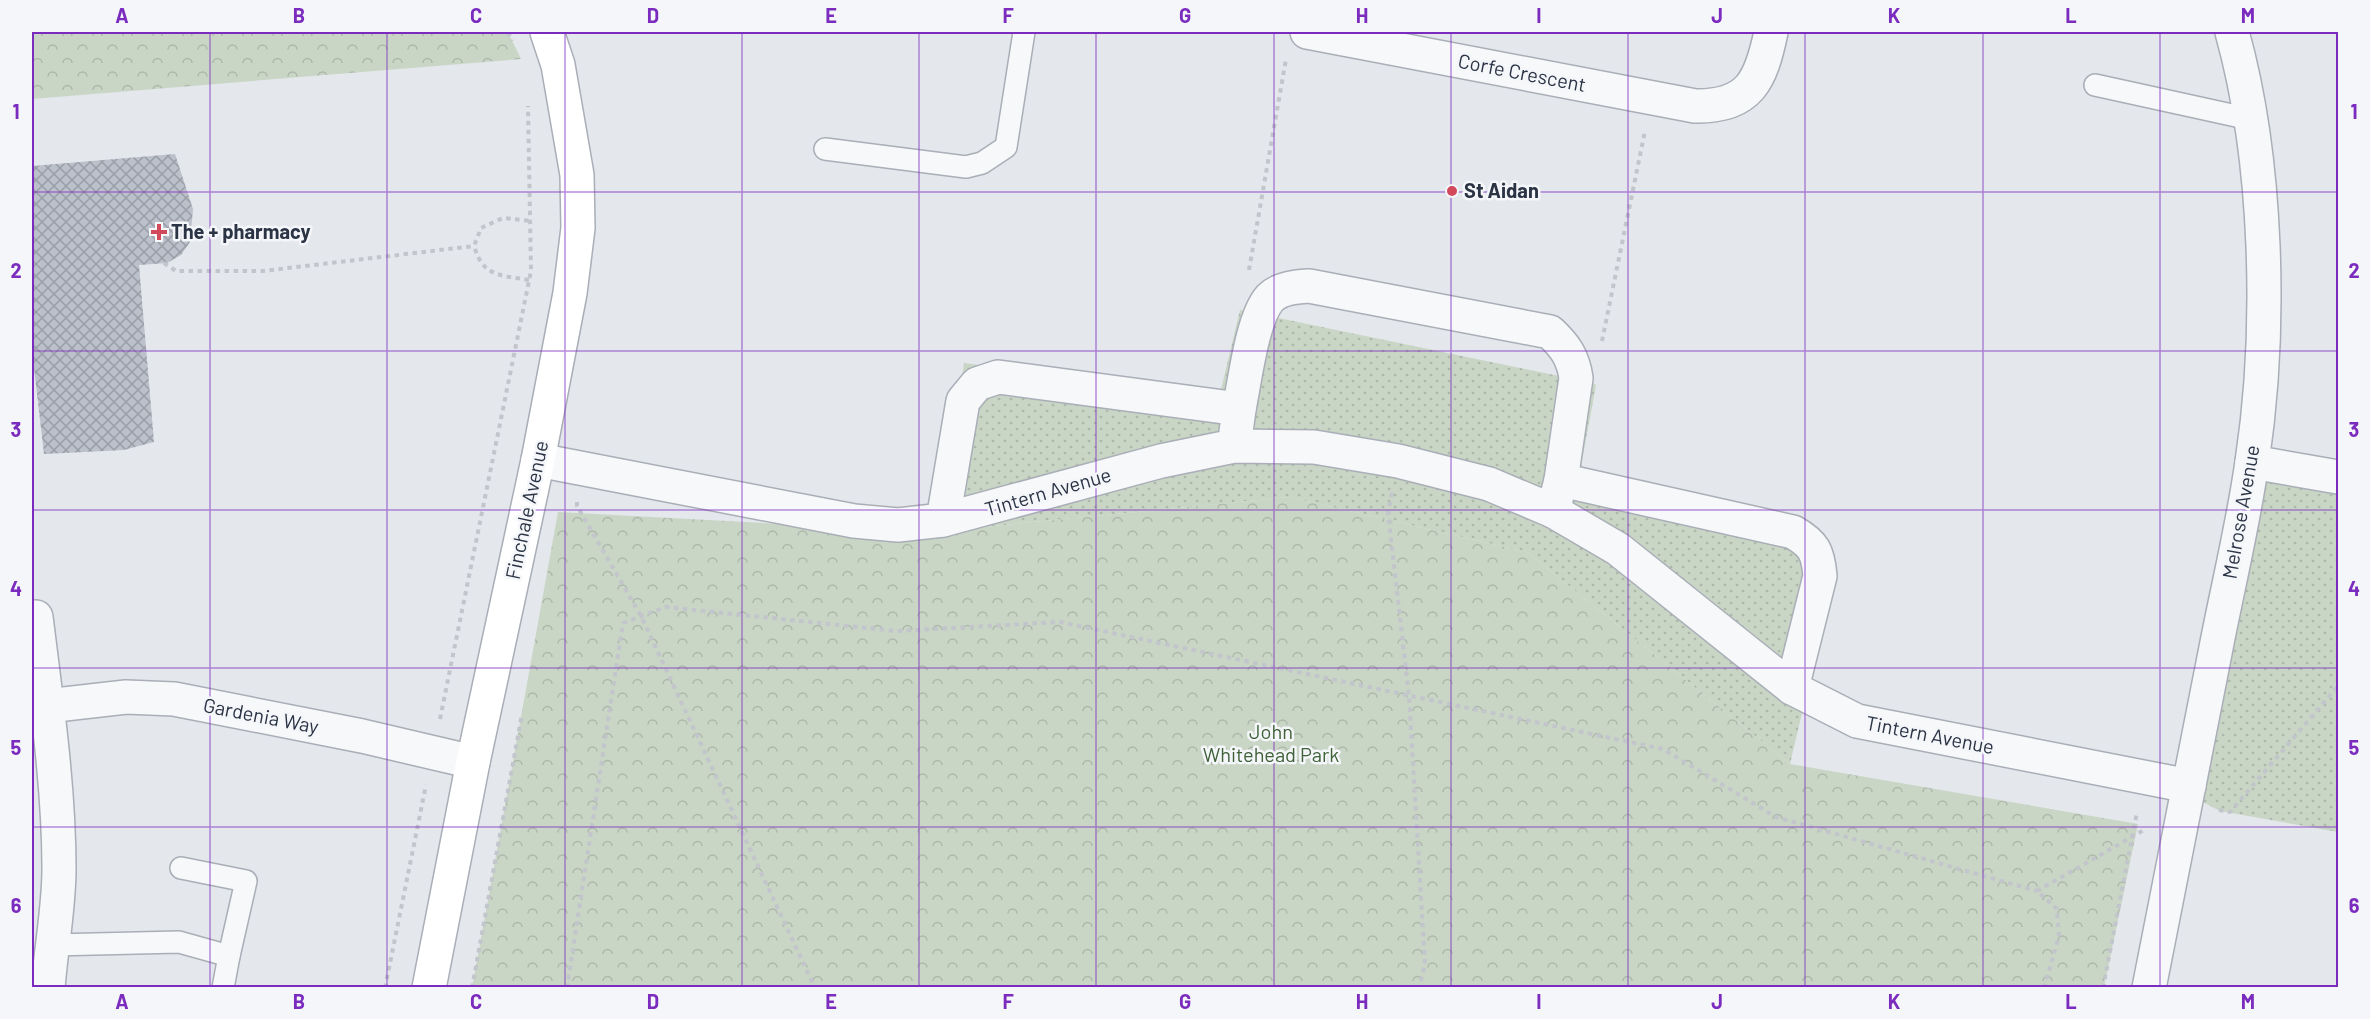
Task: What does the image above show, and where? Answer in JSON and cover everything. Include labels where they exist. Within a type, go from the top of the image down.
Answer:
[{"type":"street","name":"Finchale Avenue","points":[[429,987],[473,762],[538,460],[570,293],[578,228],[577,175],[558,65],[547,32]]},
{"type":"street","name":"Corfe Crescent","points":[[1303,37],[1695,106],[1716,106],[1735,100],[1754,85],[1765,61],[1771,32]]},
{"type":"street","name":"Melrose Avenue","points":[[2149,987],[2252,462],[2262,371],[2264,282],[2260,199],[2250,119],[2232,32]]},
{"type":"street","points":[[1234,446],[1239,409],[1258,318],[1270,297],[1290,287],[1309,286],[1550,332],[1566,347],[1574,364],[1576,378],[1557,496],[1793,532],[1809,541],[1819,559],[1820,576],[1792,688]]},
{"type":"street","points":[[943,520],[963,401],[977,384],[998,377],[1239,409]]},
{"type":"street","name":"Tintern Avenue","points":[[538,460],[854,521],[898,525],[943,520],[1161,461],[1234,446],[1314,447],[1398,461],[1489,484],[1557,496],[1618,549],[1792,688],[1857,721],[2187,796]]},
{"type":"street","points":[[2252,462],[2338,477]]},
{"type":"street","points":[[36,617],[47,706],[45,830],[59,871],[48,987]]},
{"type":"street","name":"Gardenia Way","points":[[47,706],[126,697],[174,699],[473,762]]},
{"type":"lane","points":[[825,149],[966,167],[982,163],[1006,147],[1024,32]]},
{"type":"lane","points":[[2095,85],[2250,119]]},
{"type":"lane","points":[[181,868],[246,881],[223,987]]},
{"type":"lane","points":[[52,945],[179,942],[229,956]]},
{"type":"path","points":[[508,32],[516,50]]},
{"type":"path","points":[[1258,318],[1245,293],[1303,37]]},
{"type":"path","points":[[1600,350],[1651,98]]},
{"type":"path","points":[[385,987],[529,280],[528,104]]},
{"type":"path","points":[[529,280],[488,270],[479,262],[474,246],[481,228],[503,218],[530,221]]},
{"type":"path","points":[[164,263],[176,271],[263,271],[474,246]]},
{"type":"path","points":[[1398,461],[1388,513],[1409,696],[1425,964],[1419,987]]},
{"type":"path","points":[[583,469],[577,506],[641,616],[815,987]]},
{"type":"path","points":[[567,987],[622,623],[666,608],[896,632],[1060,621],[1663,749],[1776,817],[2037,891],[2057,909],[2059,936],[2044,987]]},
{"type":"path","points":[[2037,891],[2133,837],[2187,796],[2230,812],[2338,686]]},
{"type":"path","points":[[472,987],[522,709]]},
{"type":"path","points":[[2103,987],[2137,810]]},
{"type":"green space","points":[[32,32],[508,32],[521,59],[32,99]]},
{"type":"green space","points":[[1240,310],[1593,383],[1596,385],[1580,472],[1824,538],[1814,662],[1790,764],[1527,552],[1289,497],[933,532],[943,520],[964,363],[1219,398]]},
{"type":"green space","points":[[2259,475],[2338,488],[2338,832],[2220,811],[2201,801]]},
{"type":"green space","name":"John Whitehead Park","points":[[1289,497],[1527,552],[1790,764],[2138,824],[2104,987],[472,988],[558,512],[933,532]]},
{"type":"building","points":[[175,154],[193,209],[190,242],[181,255],[167,263],[139,265],[154,442],[124,450],[44,454],[32,351],[32,166]]},
{"type":"place","name":"St Aidan","points":[[1452,191]]},
{"type":"place","name":"The + pharmacy","points":[[159,232]]}]
